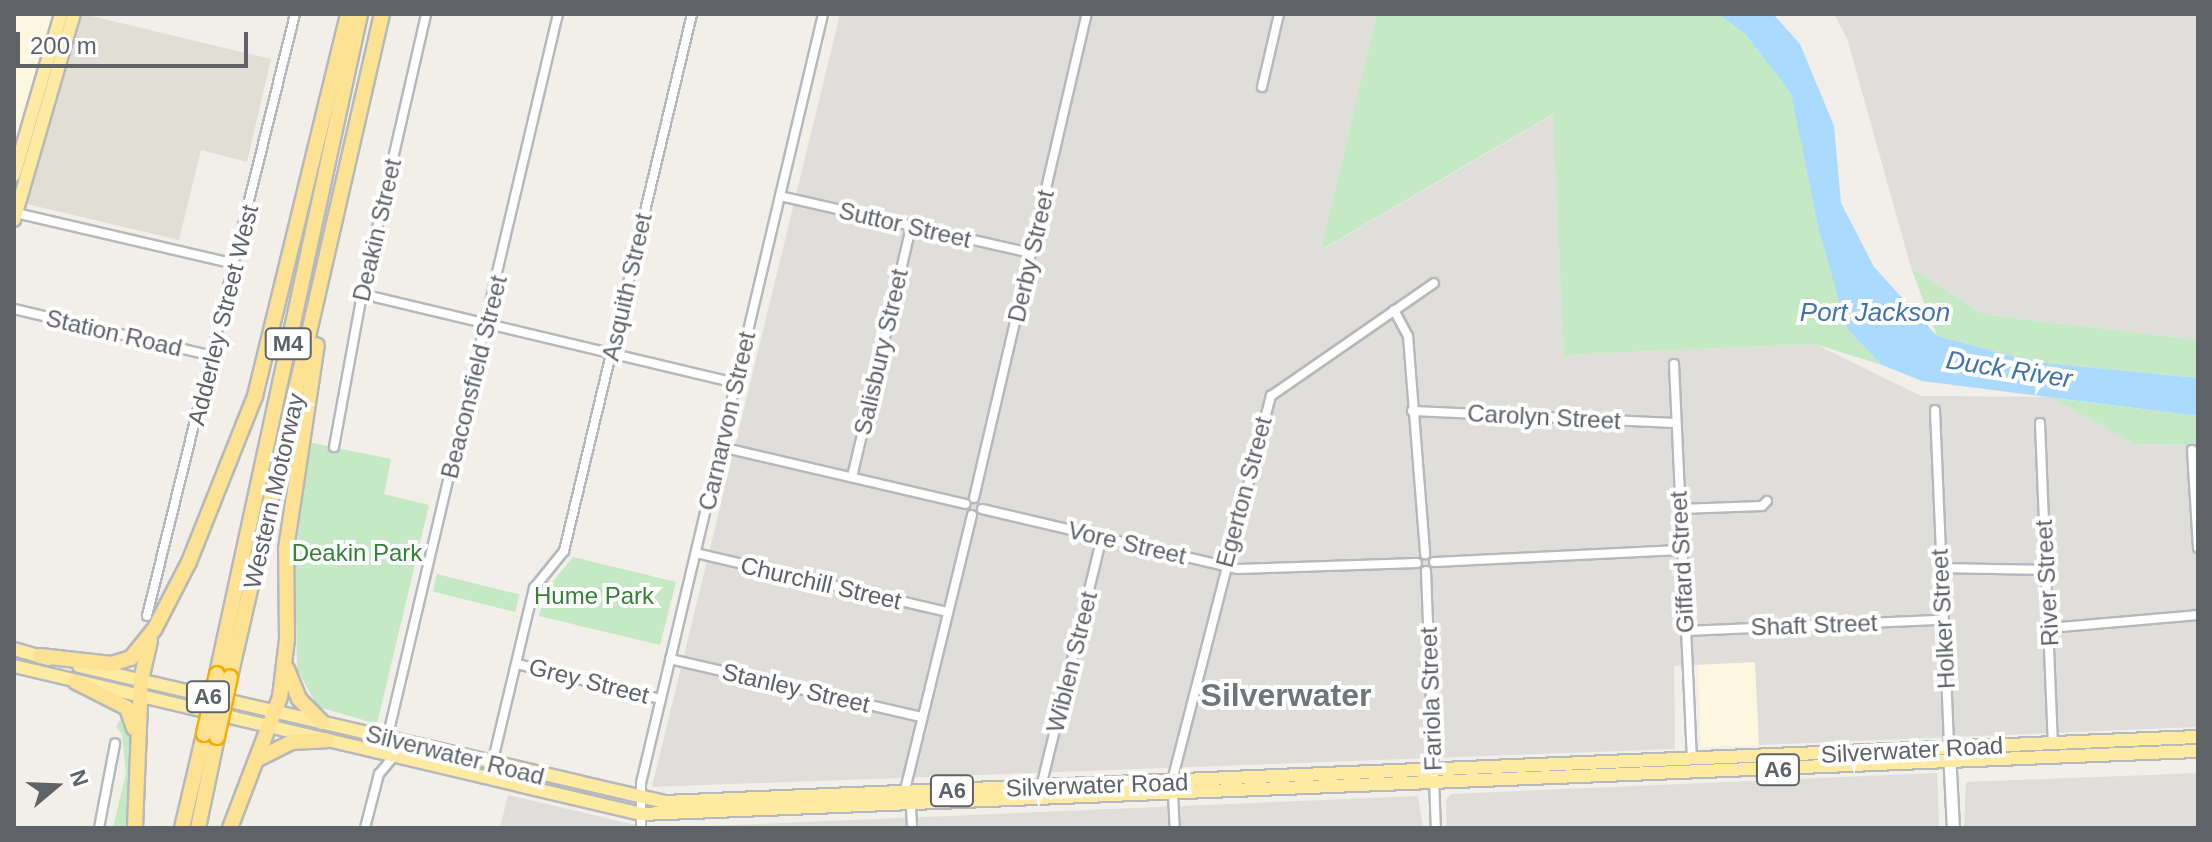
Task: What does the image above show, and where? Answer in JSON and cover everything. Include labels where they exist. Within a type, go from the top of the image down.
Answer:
[{"type":"highway","points":[[14,175],[19,137],[61,14]]},
{"type":"highway","points":[[15,216],[74,14]]},
{"type":"highway","name":"M4","points":[[40,656],[120,663],[135,655],[219,494],[255,396],[348,14]]},
{"type":"highway","name":"Western Motorway","points":[[224,675],[360,14]]},
{"type":"highway","name":"Western Motorway","points":[[182,828],[210,735],[321,295],[382,14]]},
{"type":"highway","points":[[230,828],[272,728],[286,665],[286,549],[321,295]]},
{"type":"highway","name":"M4","points":[[141,680],[150,623]]},
{"type":"highway","name":"Silverwater Road","points":[[14,649],[639,800],[904,794],[1041,787],[1172,789]]},
{"type":"highway","points":[[286,665],[299,699],[322,722]]},
{"type":"highway","name":"Silverwater Road","points":[[14,666],[394,756],[641,821],[1172,789],[1434,777],[1950,762],[2198,751]]},
{"type":"highway","points":[[135,828],[141,680]]},
{"type":"highway","points":[[76,682],[120,702],[134,720],[135,828]]},
{"type":"highway","name":"Western Motorway","points":[[198,828],[210,735]]},
{"type":"highway","name":"Silverwater Road","points":[[1434,777],[1692,760],[2198,737]]},
{"type":"highway","points":[[256,760],[292,742],[327,740]]},
{"type":"main road","name":"Holker Street","points":[[1949,748],[1953,828]]},
{"type":"street","name":"Adderley Street West","points":[[150,623],[295,14]]},
{"type":"street","name":"Deakin Street","points":[[334,447],[362,294],[426,14]]},
{"type":"street","name":"Beaconsfield Street","points":[[386,739],[488,325],[558,14]]},
{"type":"street","name":"Asquith Street","points":[[517,664],[534,588],[560,560],[692,14]]},
{"type":"street","name":"Carnarvon Street","points":[[641,821],[639,800],[670,659],[823,14]]},
{"type":"street","name":"Derby Street","points":[[974,498],[1087,14]]},
{"type":"street","points":[[1262,87],[1279,14]]},
{"type":"street","name":"Suttor Street","points":[[780,196],[1031,253]]},
{"type":"street","points":[[15,216],[235,264]]},
{"type":"street","name":"Salisbury Street","points":[[852,477],[911,227]]},
{"type":"street","name":"Egerton Street","points":[[1175,828],[1172,789],[1224,566],[1271,396],[1434,283]]},
{"type":"street","points":[[362,294],[736,383]]},
{"type":"street","name":"Station Road","points":[[14,309],[213,356]]},
{"type":"street","points":[[1394,310],[1407,330],[1425,554],[1434,562],[1681,550]]},
{"type":"street","name":"Giffard Street","points":[[1674,364],[1692,760]]},
{"type":"street","name":"Holker Street","points":[[1935,410],[1949,748]]},
{"type":"street","name":"Carolyn Street","points":[[1412,411],[1676,423]]},
{"type":"street","name":"River Street","points":[[2040,423],[2053,743]]},
{"type":"street","points":[[721,447],[965,504],[972,515]]},
{"type":"street","points":[[2192,450],[2198,548]]},
{"type":"street","points":[[904,794],[972,515],[982,509],[974,498],[965,504]]},
{"type":"street","points":[[1680,509],[1762,506],[1767,501]]},
{"type":"street","name":"Vore Street","points":[[982,509],[1252,570],[1417,563]]},
{"type":"street","name":"Wiblen Street","points":[[1041,787],[1102,537]]},
{"type":"street","name":"Churchill Street","points":[[696,553],[947,612]]},
{"type":"street","points":[[1425,554],[1417,563],[1426,571],[1434,562]]},
{"type":"street","points":[[1941,568],[2046,570]]},
{"type":"street","name":"Fariola Street","points":[[1426,571],[1436,828]]},
{"type":"street","points":[[2049,628],[2198,615]]},
{"type":"street","name":"Shaft Street","points":[[1686,631],[1942,620]]},
{"type":"street","name":"Stanley Street","points":[[670,659],[922,717]]},
{"type":"street","points":[[492,764],[517,664]]},
{"type":"street","name":"Grey Street","points":[[517,664],[661,699]]},
{"type":"street","points":[[99,828],[115,744]]},
{"type":"street","points":[[365,828],[379,774],[394,756]]},
{"type":"street","points":[[911,807],[912,828]]},
{"type":"shaded area","points":[[14,14],[52,14],[14,143]]},
{"type":"shaded area","points":[[83,14],[271,59],[247,162],[201,150],[179,240],[27,204]]},
{"type":"shaded area","points":[[840,14],[1377,14],[1322,250],[1554,114],[1564,355],[1815,344],[1921,396],[2053,397],[2135,444],[2198,445],[2198,727],[1759,745],[1755,662],[1674,666],[1675,749],[652,787]]},
{"type":"shaded area","points":[[1834,14],[2198,14],[2198,340],[1983,314],[1911,268],[1847,38]]},
{"type":"shaded area","points":[[1756,662],[1759,745],[1701,747],[1698,664]]},
{"type":"shaded area","points":[[1937,773],[1939,828],[1447,828],[1446,800],[1451,794]]},
{"type":"shaded area","points":[[2198,773],[2198,828],[1964,828],[1966,782]]},
{"type":"shaded area","points":[[508,795],[627,823],[653,828],[500,828]]},
{"type":"shaded area","points":[[1418,796],[1423,828],[657,828],[805,822]]},
{"type":"green space","points":[[1377,14],[1719,14],[1746,35],[1791,94],[1847,329],[1882,365],[1815,344],[1564,355],[1553,114],[1321,250]]},
{"type":"green space","points":[[1911,268],[1983,314],[2198,340],[2198,378],[2035,362],[1937,336]]},
{"type":"green space","points":[[2053,398],[2198,416],[2198,445],[2135,444]]},
{"type":"green space","name":"Deakin Park","points":[[308,442],[391,459],[384,494],[429,505],[377,724],[318,707],[297,669],[295,563]]},
{"type":"green space","name":"Hume Park","points":[[573,557],[676,582],[660,645],[539,616],[547,589]]},
{"type":"green space","points":[[437,574],[519,595],[515,612],[433,591]]},
{"type":"green space","points":[[125,711],[132,735],[129,828],[113,828],[126,773],[122,734],[116,727]]},
{"type":"water","name":"Port Jackson","points":[[1719,14],[1773,14],[1800,44],[1834,126],[1841,203],[1874,267],[1937,336],[2035,362],[2198,378],[2198,416],[1922,381],[1882,365],[1847,329],[1819,230],[1791,94],[1746,35]]},
{"type":"district","name":"Silverwater","points":[[1286,695]]},
{"type":"water label","name":"Duck River","points":[[2009,370]]}]
